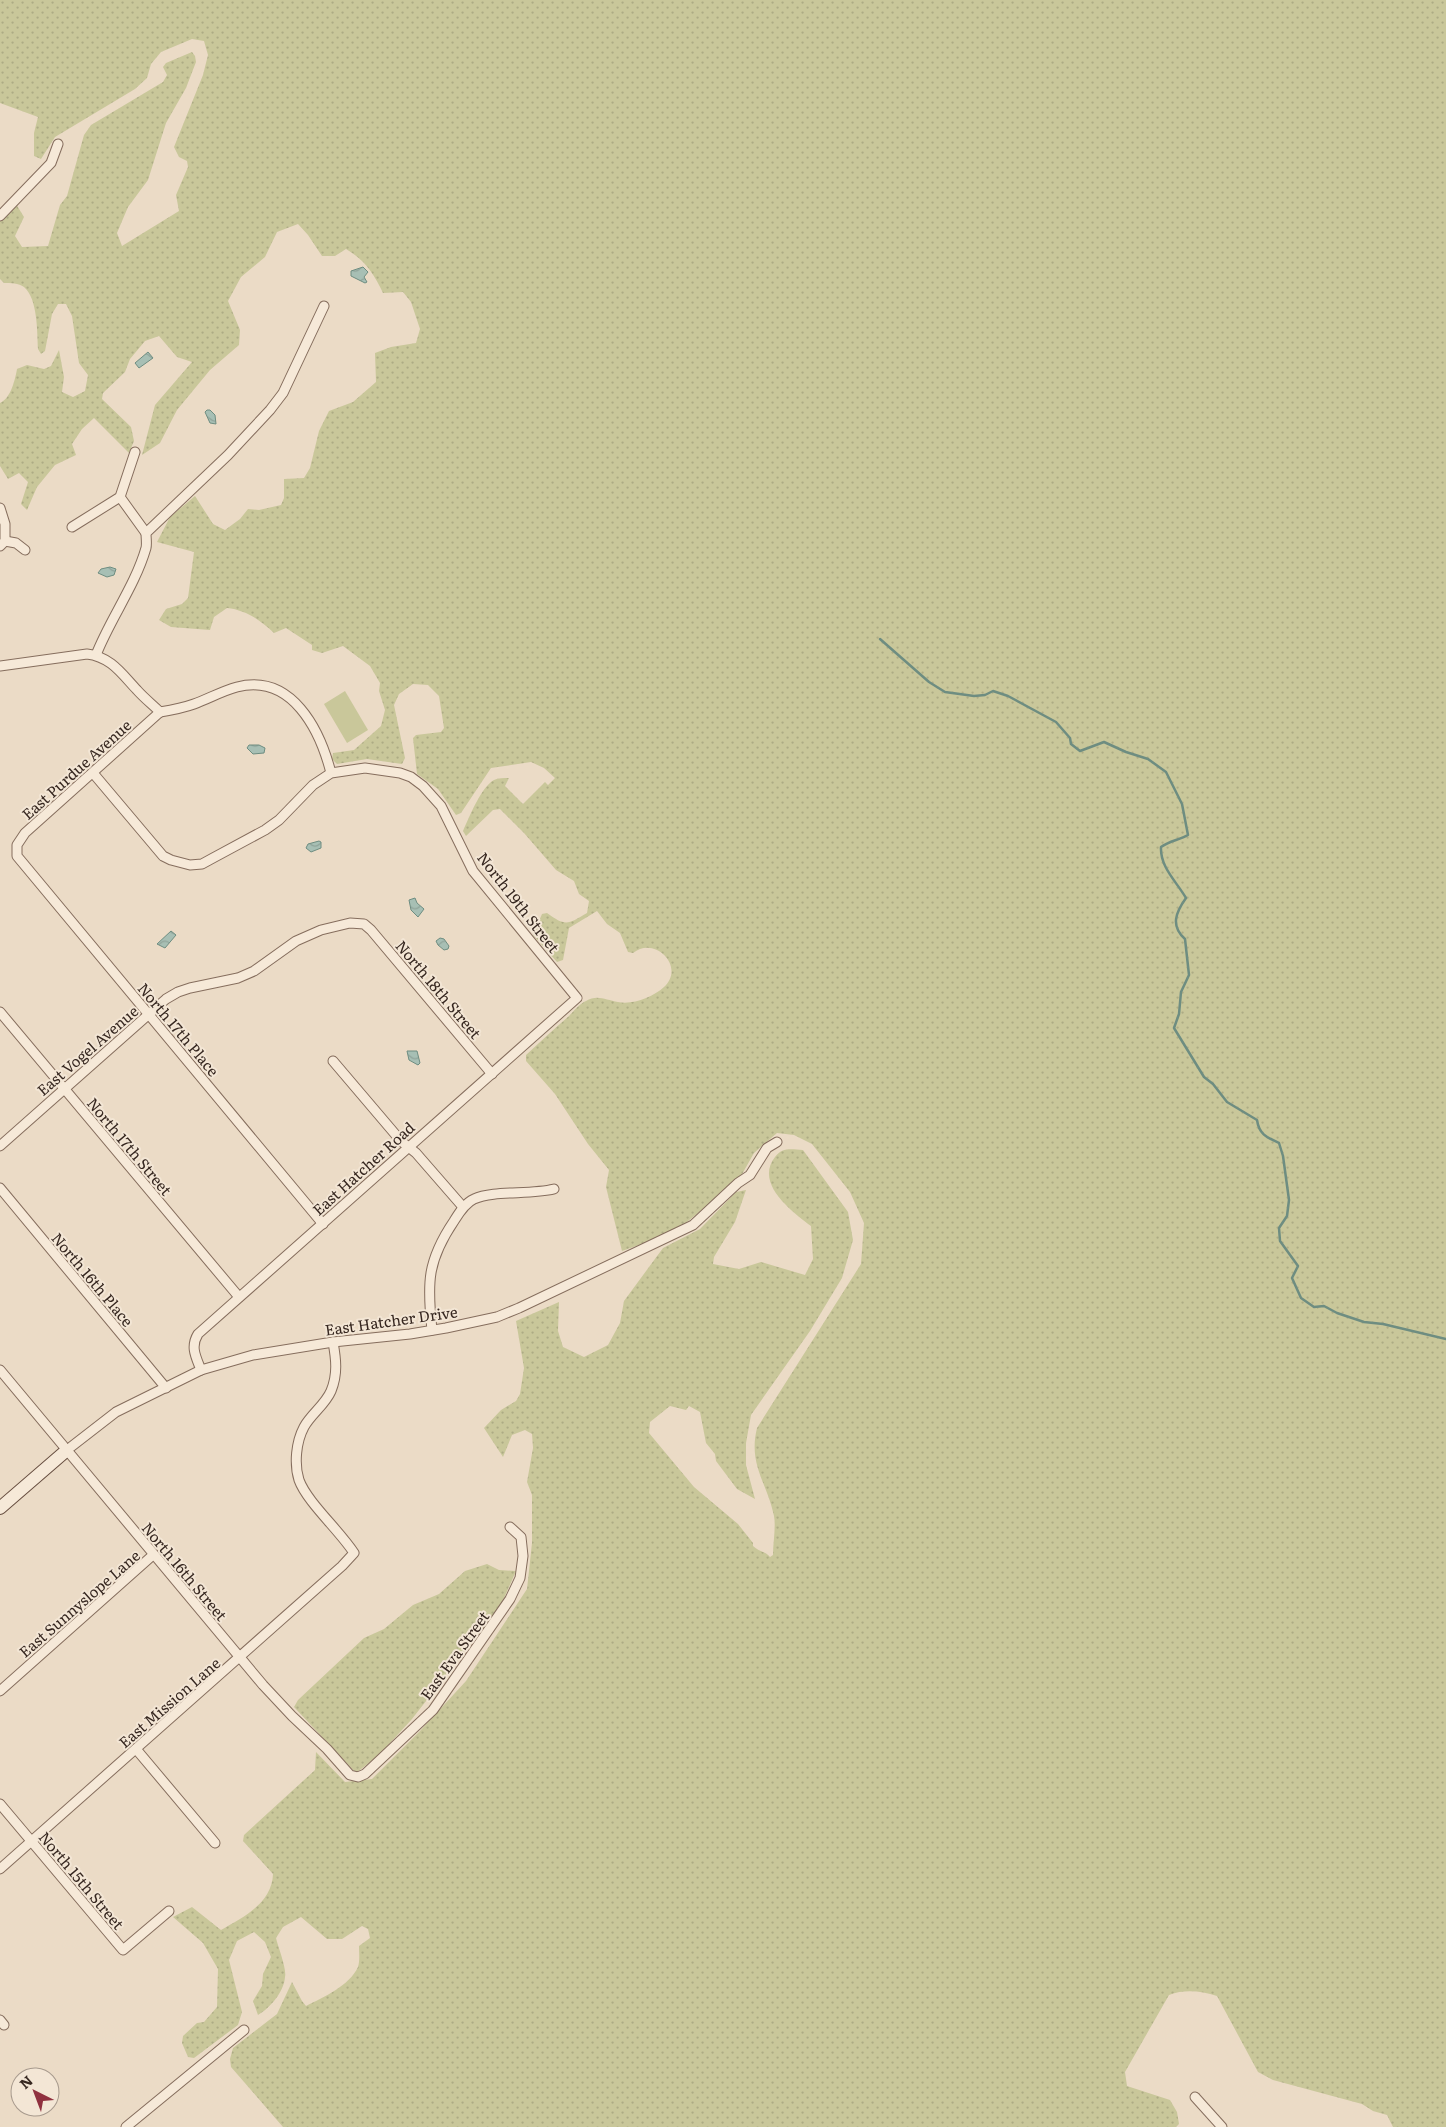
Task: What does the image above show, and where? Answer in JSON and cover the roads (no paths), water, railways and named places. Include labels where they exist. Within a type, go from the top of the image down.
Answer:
[{"type":"street","points":[[0,216],[51,162],[58,144]]},
{"type":"street","points":[[146,533],[228,455],[278,400],[324,306]]},
{"type":"street","points":[[72,527],[120,497],[135,452]]},
{"type":"street","points":[[96,656],[104,635],[134,577],[147,546],[146,533],[120,497]]},
{"type":"street","points":[[0,508],[5,524],[3,543],[16,542],[26,550]]},
{"type":"street","points":[[0,666],[87,654],[96,656],[110,662],[160,712],[193,704],[245,686],[263,687],[282,693],[298,706],[315,729],[326,750],[331,773],[313,785],[279,820],[266,830],[202,864],[190,865],[170,860],[159,852],[93,773]]},
{"type":"street","name":"East Purdue Avenue","points":[[16,849],[25,833],[160,712]]},
{"type":"street","name":"North 19th Street","points":[[331,773],[366,768],[384,769],[411,777],[431,793],[441,806],[473,871],[577,998]]},
{"type":"street","name":"North 17th Place","points":[[16,849],[21,861],[324,1224]]},
{"type":"street","name":"East Vogel Avenue","points":[[0,1146],[148,1014],[178,992],[238,978],[254,971],[296,941],[318,932],[350,924],[364,924]]},
{"type":"street","name":"North 18th Street","points":[[364,924],[492,1074]]},
{"type":"street","name":"East Hatcher Road","points":[[201,1370],[194,1353],[193,1342],[198,1334],[577,998]]},
{"type":"street","name":"North 17th Street","points":[[0,1012],[239,1297]]},
{"type":"street","points":[[333,1061],[400,1141],[409,1148],[463,1207]]},
{"type":"street","name":"East Hatcher Drive","points":[[67,1450],[116,1412],[201,1370],[253,1355],[333,1342],[432,1330],[497,1317],[519,1308],[693,1225],[738,1183],[750,1175],[767,1148],[777,1142]]},
{"type":"street","name":"North 16th Place","points":[[0,1188],[166,1388]]},
{"type":"street","points":[[432,1330],[428,1290],[429,1274],[446,1232],[463,1207],[474,1199],[488,1196],[538,1193],[554,1189]]},
{"type":"street","name":"East Mission Lane","points":[[0,1869],[342,1566],[354,1553],[306,1493],[299,1479],[297,1466],[297,1448],[304,1427],[331,1392],[336,1373],[333,1342]]},
{"type":"street","name":"North 16th Street","points":[[0,1370],[281,1706],[327,1749],[350,1775],[358,1777]]},
{"type":"street","points":[[0,1508],[67,1450]]},
{"type":"street","name":"East Eva Street","points":[[358,1777],[365,1774],[433,1710],[510,1599],[520,1578],[523,1556],[521,1537],[510,1527]]},
{"type":"street","name":"East Sunnyslope Lane","points":[[0,1691],[153,1555]]},
{"type":"street","points":[[136,1749],[215,1843]]},
{"type":"street","name":"North 15th Street","points":[[0,1804],[123,1950],[169,1911]]},
{"type":"street","points":[[126,2127],[244,2030]]},
{"type":"street","points":[[1195,2097],[1222,2127]]},
{"type":"water","points":[[363,267],[368,272],[364,277],[367,282],[365,283],[351,276],[351,271]]},
{"type":"water","points":[[148,352],[153,358],[139,368],[135,363]]},
{"type":"water","points":[[210,410],[215,415],[216,424],[210,423],[205,412]]},
{"type":"water","points":[[110,567],[116,569],[114,575],[107,577],[98,573],[101,569]]},
{"type":"water","points":[[249,745],[259,745],[265,748],[264,753],[253,754],[247,748]]},
{"type":"water","points":[[321,842],[321,848],[311,852],[306,848],[308,844]]},
{"type":"water","points":[[415,898],[417,903],[424,909],[418,917],[411,910],[409,900]]},
{"type":"water","points":[[171,931],[176,935],[165,948],[157,944]]},
{"type":"water","points":[[440,938],[444,939],[449,946],[448,949],[444,950],[438,945],[436,941]]},
{"type":"water","points":[[407,1051],[417,1051],[420,1063],[418,1065],[409,1060]]},
{"type":"waterway","points":[[880,639],[929,682],[945,692],[974,696],[985,695],[993,691],[1008,696],[1056,722],[1070,738],[1071,744],[1080,751],[1104,742],[1148,759],[1166,772],[1182,804],[1188,835],[1161,847],[1163,861],[1169,874],[1186,898],[1177,914],[1176,924],[1177,929],[1185,939],[1189,975],[1181,992],[1179,1014],[1174,1028],[1204,1077],[1213,1084],[1227,1102],[1257,1120],[1259,1129],[1270,1139],[1279,1143],[1283,1156],[1289,1200],[1287,1216],[1279,1228],[1280,1241],[1298,1266],[1292,1278],[1301,1298],[1314,1307],[1324,1306],[1337,1313],[1364,1322],[1383,1324],[1446,1339]]}]
